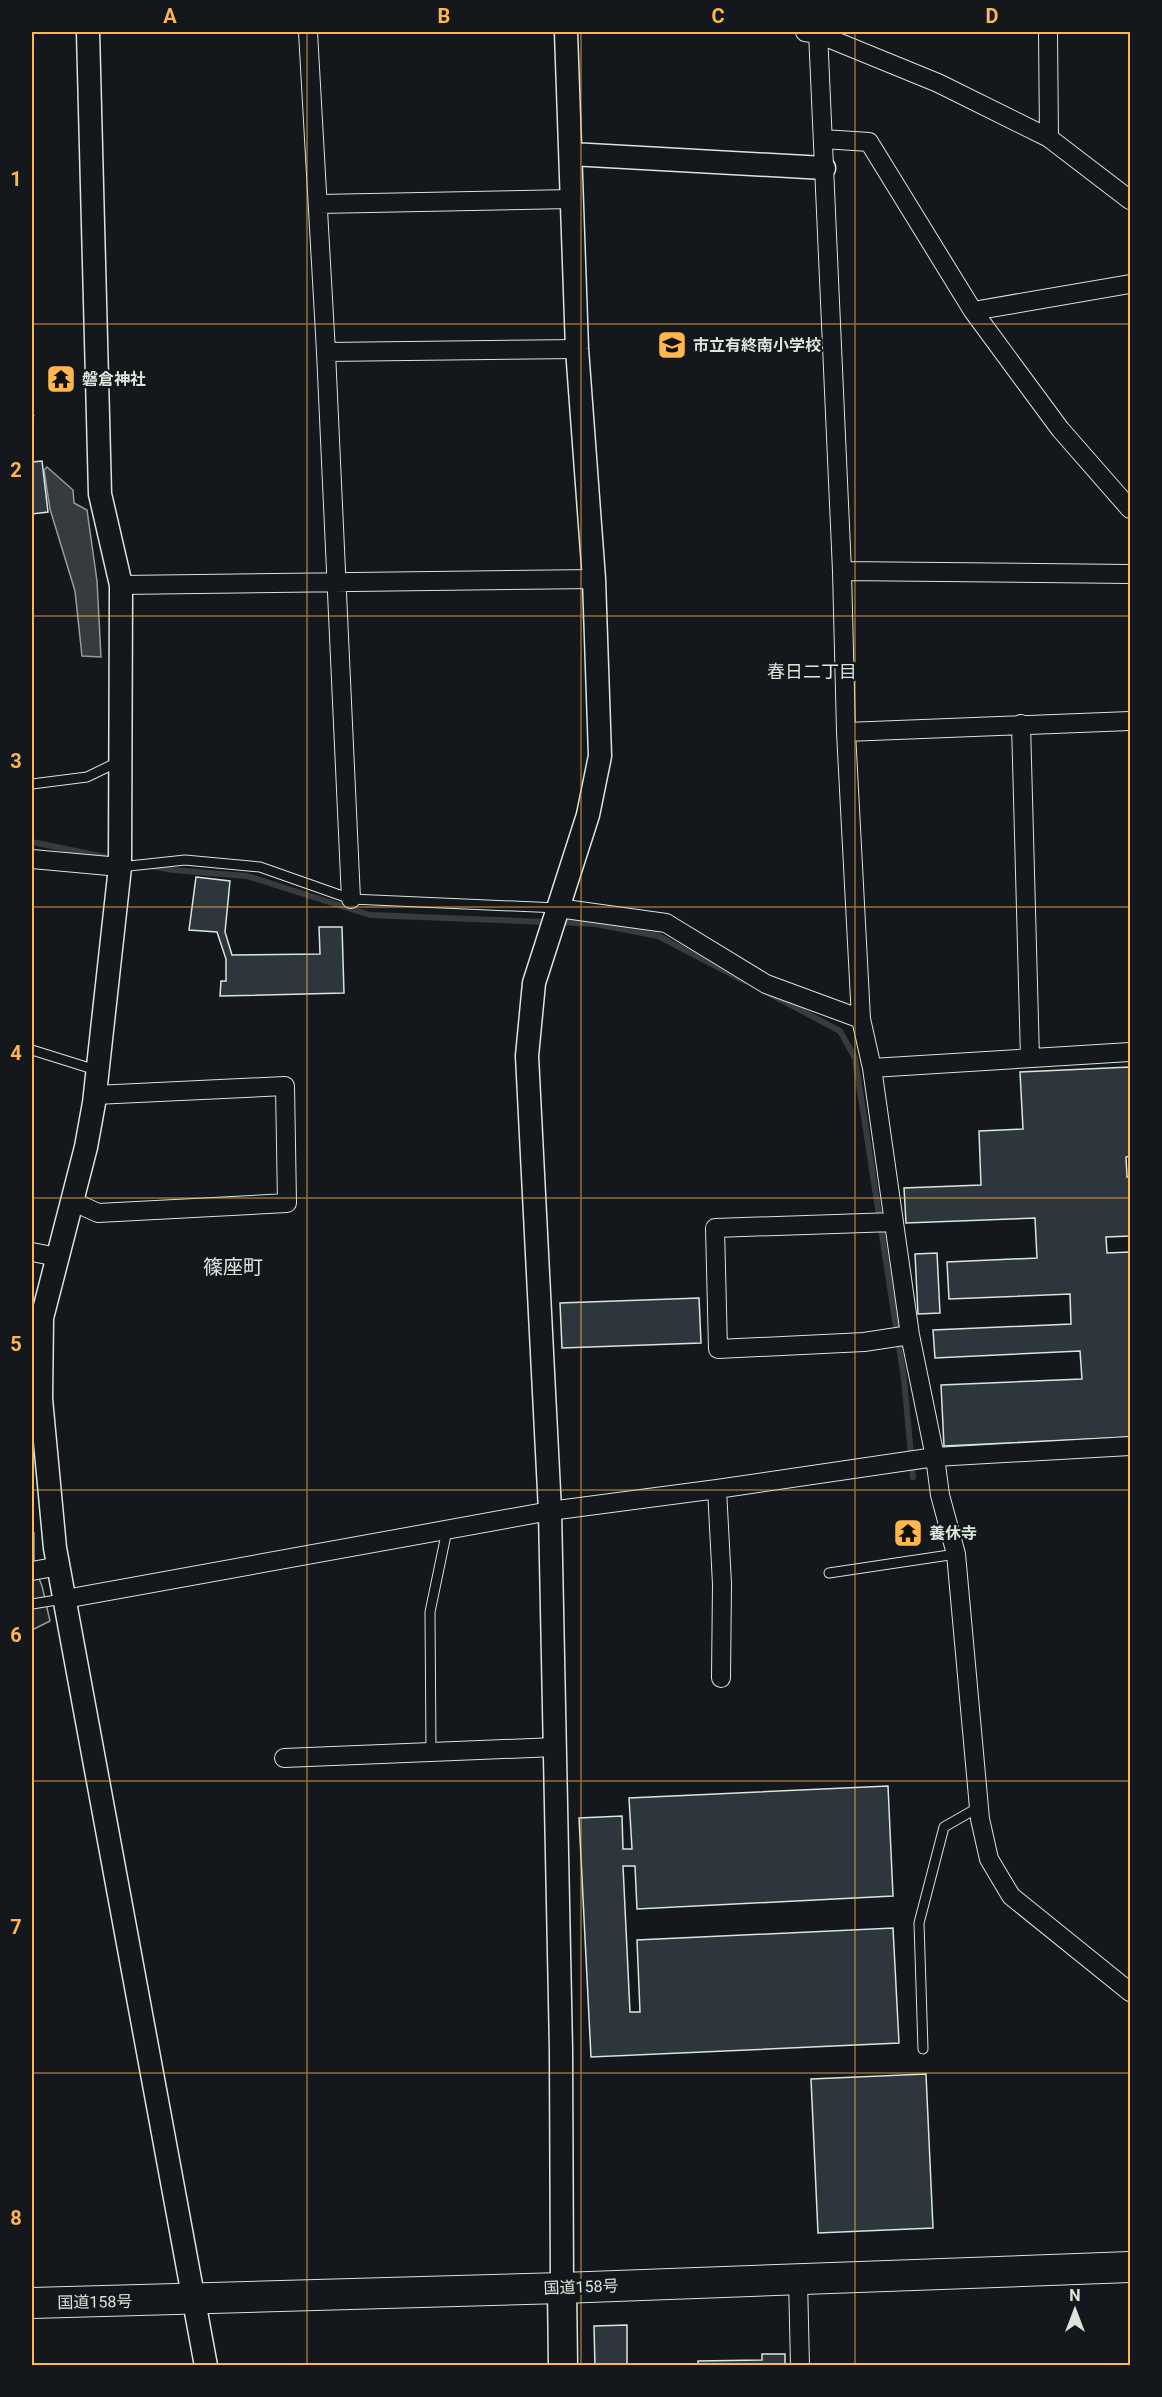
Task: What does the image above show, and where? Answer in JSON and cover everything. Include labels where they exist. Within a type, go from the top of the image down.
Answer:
[{"type":"highway","name":"国道158号","points":[[32,2303],[562,2288],[1131,2267]]},
{"type":"main road","points":[[562,2288],[562,2366]]},
{"type":"street","points":[[88,32],[100,494],[121,585],[120,867],[99,1071],[86,1148],[42,1318],[41,1399],[59,1566],[206,2366]]},
{"type":"street","points":[[308,32],[319,204],[351,899]]},
{"type":"street","points":[[562,2288],[561,2039],[550,1511],[527,1056],[534,982],[588,815],[600,756],[594,579],[578,349],[566,32]]},
{"type":"street","points":[[1131,200],[1049,138],[938,83],[814,32],[823,139],[842,571],[846,732],[861,1019],[872,1068],[910,1335],[935,1457],[940,1495],[956,1554],[979,1807],[989,1859],[1011,1896],[1131,1992]]},
{"type":"street","points":[[1048,32],[1049,138]]},
{"type":"street","points":[[823,139],[869,142],[973,311],[1060,429],[1131,509]]},
{"type":"street","points":[[571,154],[824,168]]},
{"type":"street","points":[[319,204],[572,199]]},
{"type":"street","points":[[973,311],[1131,284]]},
{"type":"street","points":[[326,352],[578,349]]},
{"type":"street","points":[[842,571],[1131,574]]},
{"type":"street","points":[[121,585],[594,579]]},
{"type":"street","points":[[846,732],[1131,721]]},
{"type":"street","points":[[1021,724],[1030,1058]]},
{"type":"street","points":[[32,859],[120,867]]},
{"type":"street","points":[[558,908],[666,923],[766,984],[861,1019]]},
{"type":"street","points":[[872,1068],[1131,1052]]},
{"type":"street","points":[[72,1201],[99,1213],[287,1203],[285,1086],[95,1095]]},
{"type":"street","points":[[894,1222],[715,1228],[718,1348],[864,1342],[910,1335]]},
{"type":"street","points":[[32,1252],[57,1257]]},
{"type":"street","points":[[65,1599],[550,1511],[717,1490],[935,1457],[1131,1446]]},
{"type":"street","points":[[717,1490],[722,1584],[721,1678]]},
{"type":"street","points":[[32,1571],[59,1566]]},
{"type":"street","points":[[284,1758],[555,1747]]},
{"type":"street","points":[[798,2279],[800,2366]]},
{"type":"lane","points":[[32,784],[87,777],[120,761]]},
{"type":"lane","points":[[120,867],[185,860],[260,867],[351,899],[558,908]]},
{"type":"lane","points":[[32,1050],[99,1071]]},
{"type":"lane","points":[[431,1752],[430,1612],[447,1530]]},
{"type":"lane","points":[[830,1573],[956,1554]]},
{"type":"lane","points":[[32,1604],[65,1599]]},
{"type":"lane","points":[[923,2049],[919,1923],[944,1827],[979,1807]]},
{"type":"shaded area","points":[[47,467],[73,490],[74,503],[87,510],[97,581],[101,657],[82,656],[75,591],[50,509],[44,470]]},
{"type":"shaded area","points":[[32,1531],[34,1533],[34,1566],[42,1586],[50,1621],[32,1630]]},
{"type":"building","points":[[42,461],[48,512],[32,514],[32,462]]},
{"type":"building","points":[[196,877],[230,881],[225,932],[232,955],[320,954],[319,927],[342,927],[344,993],[220,996],[221,981],[226,981],[226,959],[217,932],[189,930]]},
{"type":"building","points":[[1130,1067],[1130,1156],[1126,1157],[1127,1177],[1130,1177],[1130,1236],[1106,1237],[1107,1253],[1130,1252],[1130,1437],[944,1446],[941,1385],[1082,1379],[1080,1351],[935,1358],[933,1330],[1071,1324],[1070,1294],[949,1299],[947,1262],[1037,1258],[1035,1218],[906,1223],[904,1188],[981,1185],[979,1131],[1023,1129],[1020,1072]]},
{"type":"building","points":[[937,1253],[940,1313],[918,1314],[915,1254]]},
{"type":"building","points":[[699,1298],[701,1343],[562,1348],[560,1303]]},
{"type":"building","points":[[888,1786],[893,1896],[637,1909],[635,1866],[623,1866],[630,2012],[640,2012],[637,1940],[893,1928],[899,2043],[591,2057],[579,1818],[622,1816],[623,1849],[632,1849],[629,1798]]},
{"type":"building","points":[[926,2074],[933,2228],[818,2233],[811,2079]]},
{"type":"building","points":[[627,2325],[627,2366],[595,2366],[594,2326]]},
{"type":"building","points":[[762,2354],[785,2354],[785,2366],[698,2366],[698,2361],[762,2360]]},
{"type":"waterway","points":[[32,842],[105,857]]},
{"type":"waterway","points":[[150,866],[247,876],[370,915],[548,922]]},
{"type":"waterway","points":[[558,922],[596,924],[658,936],[745,981]]},
{"type":"waterway","points":[[770,994],[840,1031],[855,1058],[904,1379],[913,1477]]},
{"type":"place","name":"市立有終南小学校","points":[[672,345]]},
{"type":"place","name":"磐倉神社","points":[[61,379]]},
{"type":"place","name":"養休寺","points":[[908,1533]]},
{"type":"district","name":"春日二丁目","points":[[812,671]]},
{"type":"district","name":"篠座町","points":[[233,1267]]}]
